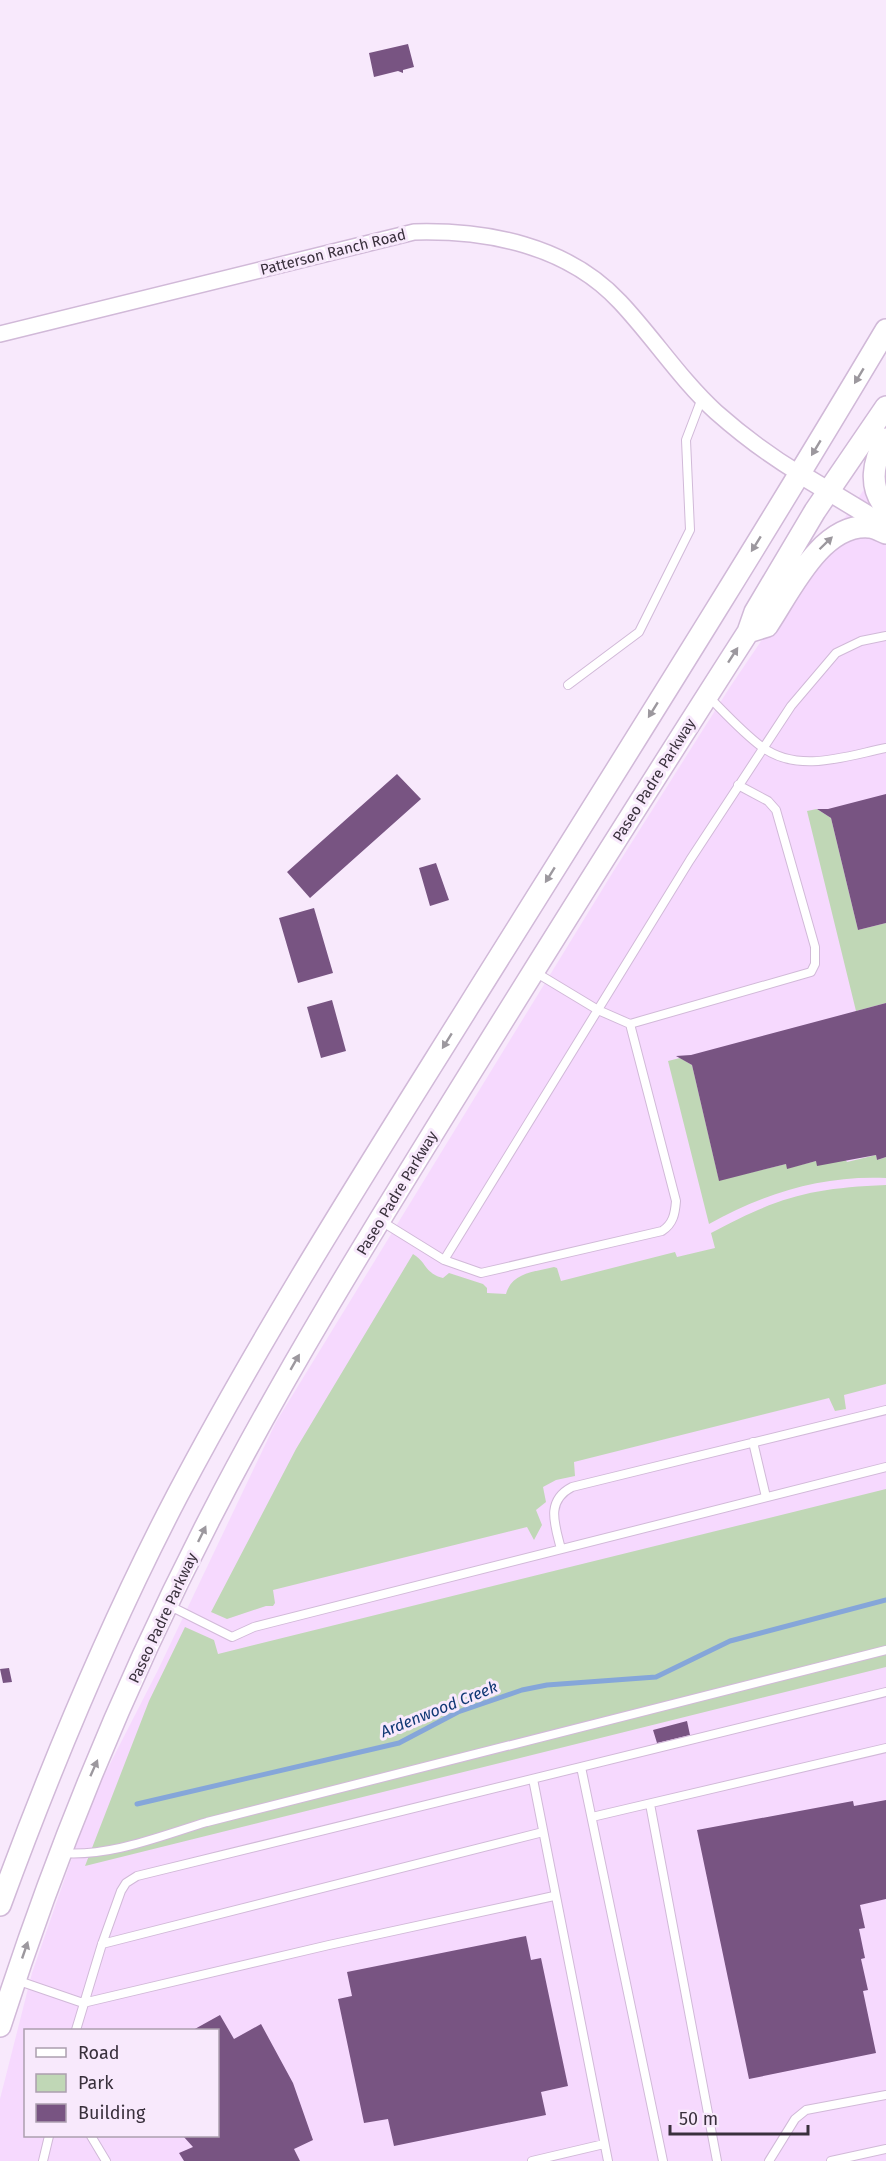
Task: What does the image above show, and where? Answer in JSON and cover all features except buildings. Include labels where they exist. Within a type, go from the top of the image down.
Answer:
[{"type":"main road","points":[[0,1905],[47,1779],[95,1669],[171,1509],[224,1409],[333,1224],[800,474],[886,330]]},
{"type":"main road","name":"Paseo Padre Parkway","points":[[0,2026],[82,1794],[167,1604],[258,1428],[380,1220],[748,632],[755,612],[828,491],[886,407]]},
{"type":"main road","points":[[886,439],[876,456],[874,471],[879,498],[886,508]]},
{"type":"main road","points":[[748,632],[767,626],[823,543],[838,532],[868,527],[886,533]]},
{"type":"street","name":"Patterson Ranch Road","points":[[0,334],[414,232],[457,231],[495,236],[541,250],[582,272],[618,300],[715,411],[770,456],[800,474]]},
{"type":"street","points":[[800,474],[886,526]]},
{"type":"lane","points":[[568,685],[639,632],[690,530],[686,440],[702,398]]},
{"type":"lane","points":[[444,1260],[762,747],[826,662],[836,653],[861,641],[886,636]]},
{"type":"lane","points":[[707,696],[762,747],[780,756],[804,762],[819,762],[886,748]]},
{"type":"lane","points":[[534,971],[598,1010],[630,1024],[805,975],[815,964],[815,947],[776,810],[768,801],[738,785]]},
{"type":"lane","points":[[380,1220],[444,1260],[476,1273],[486,1273],[662,1231],[669,1226],[675,1212],[676,1201],[630,1024]]},
{"type":"lane","points":[[561,1549],[553,1517],[556,1499],[563,1491],[572,1487],[886,1410]]},
{"type":"lane","points":[[753,1442],[766,1497]]},
{"type":"lane","points":[[167,1604],[232,1637],[254,1627],[886,1467]]},
{"type":"lane","points":[[60,1853],[86,1855],[113,1850],[218,1819],[886,1650]]},
{"type":"lane","points":[[76,2029],[102,1944],[121,1891],[126,1883],[137,1876],[886,1692]]},
{"type":"lane","points":[[592,1817],[886,1748]]},
{"type":"lane","points":[[580,1767],[663,2161]]},
{"type":"lane","points":[[532,1779],[608,2161]]},
{"type":"lane","points":[[650,1804],[717,2161]]},
{"type":"lane","points":[[102,1944],[543,1832]]},
{"type":"lane","points":[[15,1979],[83,2003],[329,1945],[554,1896]]},
{"type":"lane","points":[[769,2161],[795,2119],[806,2110],[886,2094]]},
{"type":"lane","points":[[43,2161],[49,2137]]},
{"type":"lane","points":[[92,2137],[106,2161]]},
{"type":"lane","points":[[532,2161],[604,2144]]},
{"type":"lane","points":[[831,2161],[886,2149]]},
{"type":"shaded area","points":[[886,457],[886,2161],[0,2161],[0,2099],[32,1973],[93,1797],[158,1670],[276,1422],[613,872],[730,687]]},
{"type":"green space","points":[[817,809],[831,818],[858,930],[886,923],[886,1003],[856,1011],[807,811]]},
{"type":"green space","points":[[680,1058],[692,1065],[719,1180],[786,1164],[788,1168],[816,1161],[845,1159],[847,1162],[876,1155],[877,1160],[886,1157],[886,1178],[840,1180],[794,1188],[751,1203],[709,1224],[668,1061]]},
{"type":"green space","points":[[886,1185],[886,1384],[844,1395],[846,1409],[835,1411],[829,1398],[574,1462],[575,1476],[556,1480],[543,1487],[546,1502],[536,1510],[542,1525],[534,1540],[527,1527],[273,1590],[275,1603],[273,1606],[266,1606],[227,1619],[211,1612],[296,1449],[413,1254],[437,1276],[443,1278],[449,1273],[483,1284],[487,1288],[487,1293],[506,1294],[513,1281],[525,1274],[554,1267],[557,1268],[561,1281],[675,1252],[677,1257],[715,1248],[711,1233],[776,1203],[815,1192]]},
{"type":"green space","points":[[886,1489],[886,1667],[85,1866],[149,1701],[185,1627],[214,1640],[218,1654]]},
{"type":"waterway","name":"Ardenwood Creek","points":[[137,1804],[399,1743],[458,1712],[522,1690],[547,1685],[656,1677],[730,1641],[886,1600]]}]
